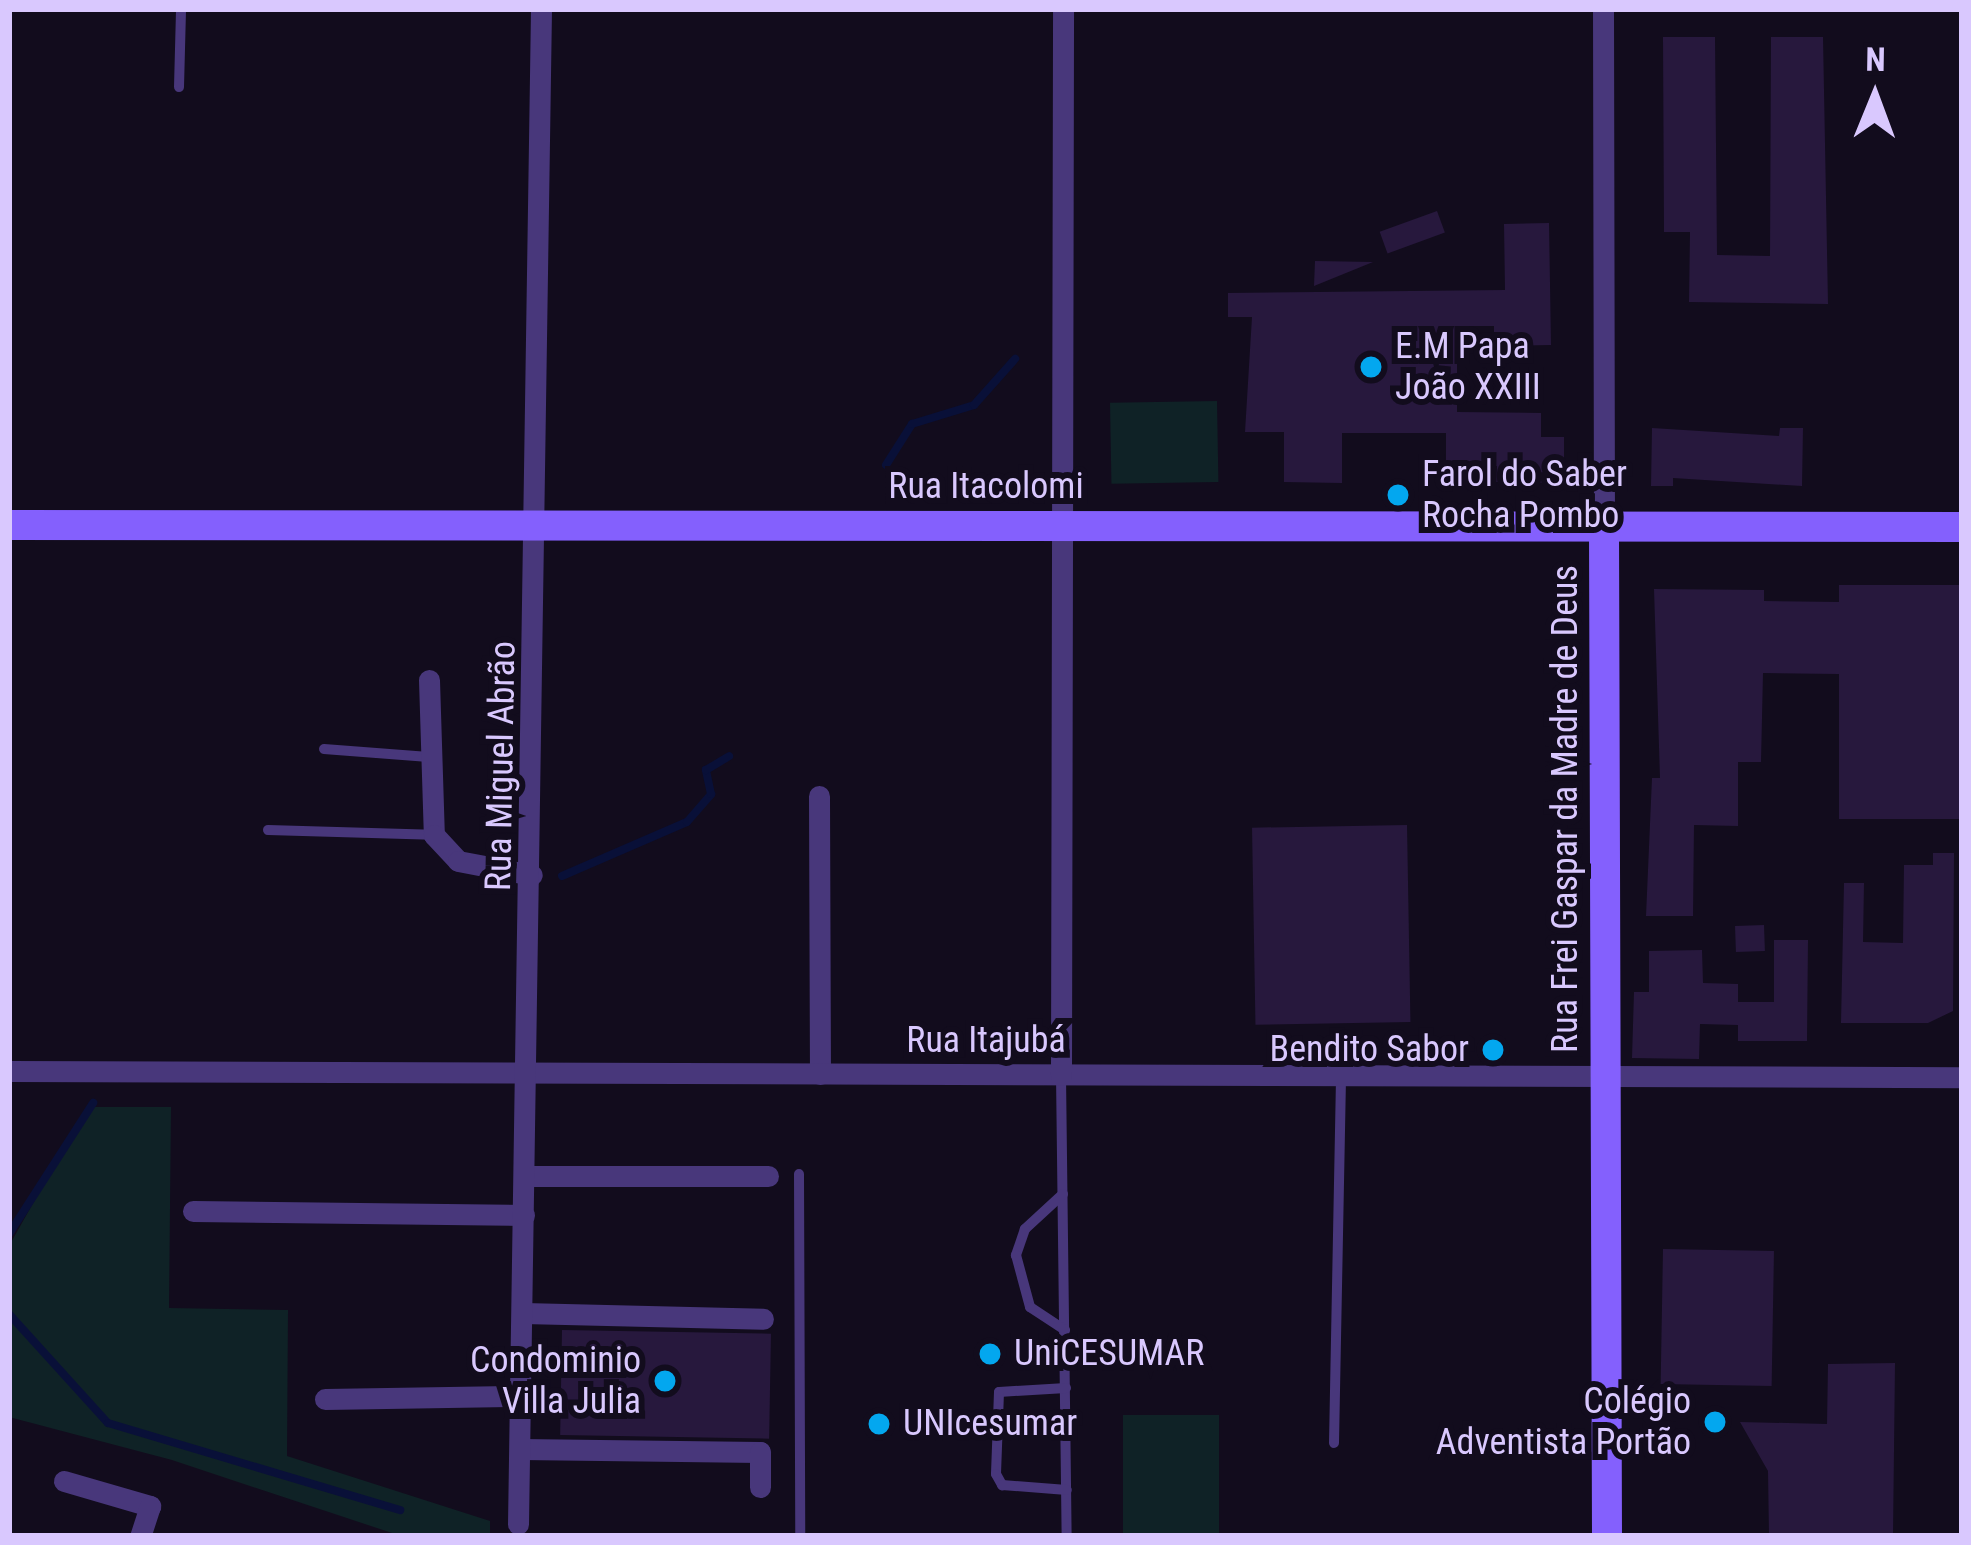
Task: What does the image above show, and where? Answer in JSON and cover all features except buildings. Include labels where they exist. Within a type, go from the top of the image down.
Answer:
[{"type":"main road","name":"Rua Itacolomi","points":[[9,525],[1962,527]]},
{"type":"main road","name":"Rua Frei Gaspar da Madre de Deus","points":[[1604,527],[1607,1536]]},
{"type":"street","name":"Rua Miguel Abrão","points":[[518,1524],[532,875],[541,9]]},
{"type":"street","points":[[1061,1075],[1063,9]]},
{"type":"street","name":"Rua Frei Gaspar da Madre de Deus","points":[[1603,9],[1604,527]]},
{"type":"street","points":[[429,680],[434,835],[458,861],[532,875]]},
{"type":"street","points":[[819,796],[820,1074]]},
{"type":"street","name":"Rua Itajubá","points":[[9,1071],[1962,1077]]},
{"type":"street","points":[[525,1176],[767,1176]]},
{"type":"street","points":[[193,1211],[524,1215]]},
{"type":"street","points":[[523,1313],[763,1319]]},
{"type":"street","points":[[325,1399],[521,1396]]},
{"type":"street","points":[[520,1449],[760,1452],[760,1487]]},
{"type":"street","points":[[64,1481],[150,1506],[140,1536]]},
{"type":"lane","points":[[179,87],[181,9]]},
{"type":"lane","points":[[324,749],[429,757]]},
{"type":"lane","points":[[268,830],[434,835]]},
{"type":"lane","points":[[1061,1075],[1067,1536]]},
{"type":"lane","points":[[1334,1443],[1341,1075]]},
{"type":"lane","points":[[799,1174],[800,1536]]},
{"type":"lane","points":[[1063,1194],[1025,1229],[1016,1255],[1030,1307],[1064,1330]]},
{"type":"lane","points":[[1066,1388],[999,1392],[996,1474],[1002,1485],[1067,1490]]},
{"type":"green space","points":[[1217,401],[1218,482],[1111,484],[1110,403]]},
{"type":"green space","points":[[87,1107],[171,1107],[169,1308],[288,1310],[287,1456],[490,1521],[490,1536],[401,1536],[172,1460],[9,1417],[9,1246]]},
{"type":"green space","points":[[1123,1415],[1219,1415],[1219,1536],[1123,1536]]},
{"type":"waterway","points":[[886,465],[912,424],[974,405],[1015,359]]},
{"type":"waterway","points":[[562,876],[687,822],[711,794],[706,770],[729,756]]},
{"type":"waterway","points":[[9,1234],[93,1103]]},
{"type":"waterway","points":[[9,1314],[108,1423],[400,1510]]},
{"type":"place","name":"E.M Papa João XXIII","points":[[1371,367]]},
{"type":"place","name":"Farol do Saber Rocha Pombo","points":[[1398,495]]},
{"type":"place","name":"Bendito Sabor","points":[[1493,1050]]},
{"type":"place","name":"UniCESUMAR","points":[[990,1354]]},
{"type":"place","name":"Condominio Villa Julia","points":[[665,1381]]},
{"type":"place","name":"Colégio Adventista Portão","points":[[1715,1422]]},
{"type":"place","name":"UNIcesumar","points":[[879,1424]]}]
